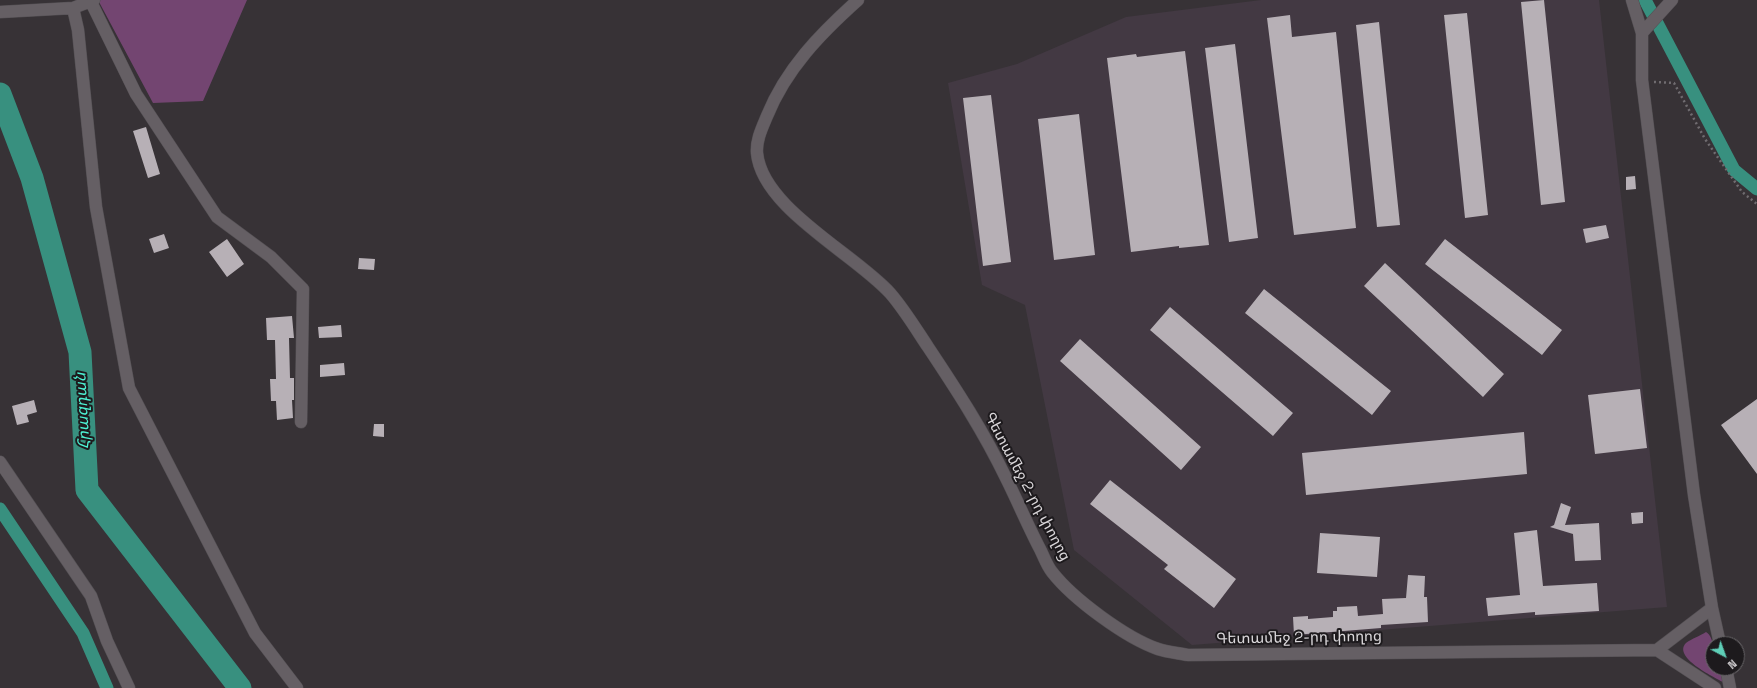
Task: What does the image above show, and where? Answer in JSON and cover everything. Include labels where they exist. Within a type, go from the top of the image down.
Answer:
[{"type":"street","name":"Գետամեջ 2-րդ փողոց","points":[[858,0],[805,51],[776,93],[759,135],[757,152],[761,171],[772,189],[788,207],[820,236],[856,262],[890,294],[961,396],[1006,478],[1027,525],[1052,572],[1088,608],[1122,631],[1157,648],[1188,655],[1657,650]]},
{"type":"street","points":[[1632,0],[1642,33],[1642,80],[1694,495],[1712,608],[1718,636]]},
{"type":"street","points":[[0,12],[73,8],[92,1],[136,94],[217,217],[271,257],[303,289],[301,422]]},
{"type":"street","points":[[1642,33],[1670,2]]},
{"type":"street","points":[[73,8],[78,30],[96,207],[129,388],[255,633],[297,688]]},
{"type":"street","points":[[0,462],[91,596],[107,641],[129,688]]},
{"type":"street","points":[[1712,608],[1657,650],[1715,688]]},
{"type":"street","points":[[1728,676],[1730,688]]},
{"type":"path","points":[[1642,80],[1674,83],[1705,139],[1733,180],[1742,192],[1757,204]]},
{"type":"shaded area","points":[[98,0],[247,0],[203,101],[153,103]]},
{"type":"shaded area","points":[[1261,0],[1599,0],[1667,607],[1192,645],[1074,550],[1025,305],[982,285],[948,83],[1017,64],[1126,17]]},
{"type":"shaded area","points":[[1706,632],[1710,636],[1705,636],[1705,672],[1689,660],[1685,654],[1683,648],[1690,640]]},
{"type":"shaded area","points":[[1713,676],[1721,676],[1723,682]]},
{"type":"building","points":[[1544,0],[1565,202],[1541,205],[1521,2]]},
{"type":"building","points":[[1467,13],[1488,215],[1465,218],[1444,15]]},
{"type":"building","points":[[1290,15],[1292,37],[1336,32],[1356,228],[1294,235],[1267,18]]},
{"type":"building","points":[[1379,22],[1400,225],[1377,227],[1356,25]]},
{"type":"building","points":[[1235,44],[1258,238],[1229,242],[1205,48]]},
{"type":"building","points":[[1185,51],[1209,245],[1179,248],[1179,246],[1131,252],[1107,58],[1136,54],[1137,57]]},
{"type":"building","points":[[991,95],[1011,262],[983,266],[963,98]]},
{"type":"building","points":[[1079,114],[1095,255],[1054,260],[1038,119]]},
{"type":"building","points":[[146,127],[160,174],[148,178],[133,131]]},
{"type":"building","points":[[1635,176],[1636,189],[1626,190],[1626,177]]},
{"type":"building","points":[[1606,225],[1609,238],[1586,243],[1583,229]]},
{"type":"building","points":[[164,234],[169,248],[154,253],[149,239]]},
{"type":"building","points":[[227,239],[244,264],[227,277],[209,252]]},
{"type":"building","points":[[1445,239],[1562,330],[1542,355],[1425,264]]},
{"type":"building","points":[[359,258],[375,259],[374,270],[358,269]]},
{"type":"building","points":[[1385,263],[1504,374],[1483,397],[1364,286]]},
{"type":"building","points":[[1264,289],[1391,391],[1372,415],[1245,313]]},
{"type":"building","points":[[1170,307],[1293,413],[1273,436],[1150,330]]},
{"type":"building","points":[[292,316],[294,338],[289,338],[290,378],[294,378],[294,400],[292,400],[293,418],[277,420],[276,401],[271,401],[270,379],[276,379],[275,340],[267,340],[266,318]]},
{"type":"building","points":[[341,325],[342,337],[319,338],[318,327]]},
{"type":"building","points":[[1080,339],[1201,447],[1181,470],[1060,361]]},
{"type":"building","points":[[344,363],[345,375],[320,377],[320,365]]},
{"type":"building","points":[[1640,389],[1647,448],[1595,454],[1588,395]]},
{"type":"building","points":[[1757,399],[1757,474],[1721,425]]},
{"type":"building","points":[[34,400],[37,412],[27,415],[29,422],[17,425],[12,406]]},
{"type":"building","points":[[374,424],[384,424],[384,437],[373,436]]},
{"type":"building","points":[[1524,432],[1527,474],[1306,495],[1302,453]]},
{"type":"building","points":[[1110,480],[1236,579],[1214,608],[1164,569],[1168,565],[1090,504]]},
{"type":"building","points":[[1561,503],[1571,507],[1565,525],[1599,523],[1601,560],[1575,561],[1573,534],[1550,527],[1554,525]]},
{"type":"building","points":[[1643,512],[1643,523],[1632,524],[1631,513]]},
{"type":"building","points":[[1537,530],[1543,586],[1597,583],[1599,611],[1535,615],[1535,612],[1488,616],[1486,598],[1520,595],[1514,533]]},
{"type":"building","points":[[1320,533],[1380,537],[1377,577],[1317,573]]},
{"type":"building","points":[[1408,575],[1425,576],[1424,597],[1427,597],[1428,622],[1381,625],[1381,628],[1294,635],[1293,617],[1308,616],[1308,619],[1333,617],[1333,611],[1337,611],[1337,607],[1357,606],[1358,616],[1383,614],[1382,599],[1406,598]]},
{"type":"waterway","points":[[1645,0],[1734,170],[1757,189]]},
{"type":"waterway","name":"Հրազդան","points":[[0,94],[32,178],[80,352],[87,490],[240,688]]},
{"type":"waterway","points":[[0,509],[83,633],[107,688]]}]
